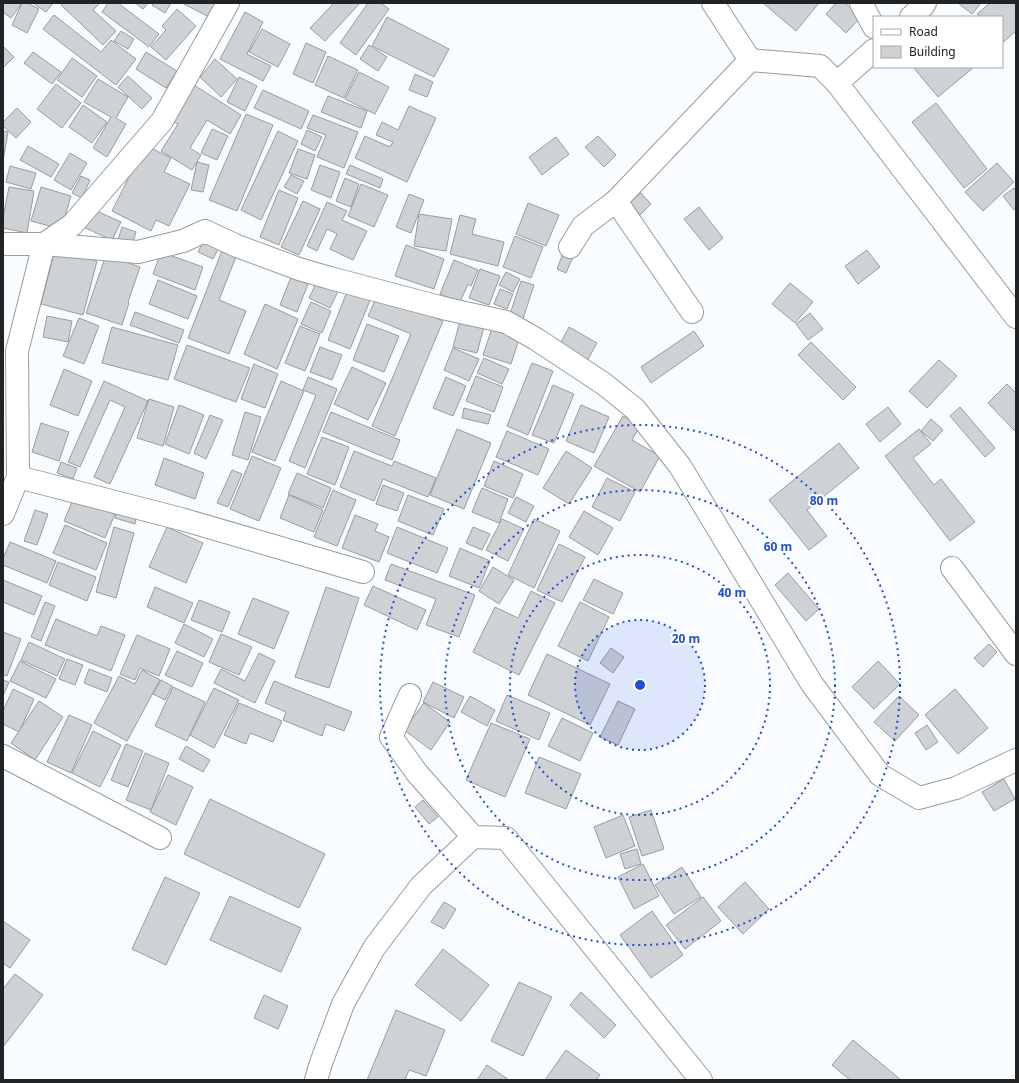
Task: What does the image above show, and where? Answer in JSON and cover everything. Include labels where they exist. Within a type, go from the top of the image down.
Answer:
[{"type":"street","points":[[3,514],[18,477],[17,352],[44,244],[72,225],[162,121],[228,3]]},
{"type":"street","points":[[713,3],[750,60]]},
{"type":"street","points":[[861,3],[873,25]]},
{"type":"street","points":[[912,16],[925,3]]},
{"type":"street","points":[[837,83],[873,51]]},
{"type":"street","points":[[750,60],[820,66],[837,83],[1016,317]]},
{"type":"street","points":[[570,247],[583,226],[616,201],[750,60]]},
{"type":"street","points":[[616,201],[692,312]]},
{"type":"street","points":[[3,244],[44,244],[138,252],[184,240],[204,231],[299,269],[389,294],[506,322],[536,339],[604,384],[635,409],[680,466],[812,684],[880,775],[919,798],[956,788],[1016,760]]},
{"type":"street","points":[[18,477],[181,519],[363,572]]},
{"type":"street","points":[[952,568],[1016,654]]},
{"type":"street","points":[[410,695],[391,737],[417,773],[473,837]]},
{"type":"street","points":[[3,756],[160,838]]},
{"type":"street","points":[[316,1080],[343,1004],[374,948],[421,886],[473,837],[506,838],[701,1080]]},
{"type":"building","points":[[3,3],[22,3],[11,18],[3,12]]},
{"type":"building","points":[[22,3],[27,3],[39,9],[27,33],[12,25]]},
{"type":"building","points":[[33,3],[53,3],[46,12]]},
{"type":"building","points":[[62,3],[100,3],[93,10],[116,31],[103,45],[61,5]]},
{"type":"building","points":[[108,3],[118,3],[159,34],[149,47],[102,12]]},
{"type":"building","points":[[135,3],[148,3],[143,9]]},
{"type":"building","points":[[153,3],[171,3],[165,13],[152,5]]},
{"type":"building","points":[[182,3],[224,3],[215,20]]},
{"type":"building","points":[[334,3],[360,3],[325,41],[310,28]]},
{"type":"building","points":[[368,3],[381,3],[389,9],[356,55],[340,43]]},
{"type":"building","points":[[763,3],[819,3],[796,31]]},
{"type":"building","points":[[836,3],[845,3],[861,17],[846,33],[826,14]]},
{"type":"building","points":[[958,3],[981,3],[972,14]]},
{"type":"building","points":[[990,3],[1016,3],[1016,31],[1003,42],[1003,16],[980,16],[977,14]]},
{"type":"building","points":[[177,9],[196,26],[166,60],[151,47],[166,30],[162,26]]},
{"type":"building","points":[[245,12],[263,22],[247,54],[271,66],[263,81],[220,59]]},
{"type":"building","points":[[54,15],[101,52],[111,40],[136,59],[116,85],[43,29]]},
{"type":"building","points":[[387,17],[449,49],[434,77],[372,46]]},
{"type":"building","points":[[262,29],[290,44],[278,67],[249,52]]},
{"type":"building","points":[[121,31],[134,39],[128,49],[114,41]]},
{"type":"building","points":[[306,43],[326,52],[313,83],[293,74]]},
{"type":"building","points":[[369,45],[387,57],[378,71],[360,59]]},
{"type":"building","points":[[3,46],[14,57],[3,68]]},
{"type":"building","points":[[33,52],[61,72],[52,84],[24,63]]},
{"type":"building","points":[[146,52],[177,71],[166,88],[136,69]]},
{"type":"building","points":[[328,56],[358,70],[344,98],[315,85]]},
{"type":"building","points":[[72,58],[97,76],[82,97],[57,80]]},
{"type":"building","points":[[215,59],[237,79],[221,97],[200,77]]},
{"type":"building","points":[[914,68],[973,68],[938,97]]},
{"type":"building","points":[[359,72],[389,87],[375,114],[345,99]]},
{"type":"building","points":[[415,74],[433,82],[427,97],[409,90]]},
{"type":"building","points":[[128,76],[152,98],[142,109],[118,87]]},
{"type":"building","points":[[239,77],[257,86],[245,111],[227,102]]},
{"type":"building","points":[[98,79],[128,97],[116,118],[126,124],[107,157],[93,148],[111,117],[84,102]]},
{"type":"building","points":[[56,84],[81,103],[62,128],[37,109]]},
{"type":"building","points":[[194,85],[241,115],[230,134],[207,120],[190,148],[201,155],[192,170],[161,151],[178,124],[171,120]]},
{"type":"building","points":[[263,90],[309,111],[301,129],[254,108]]},
{"type":"building","points":[[328,96],[367,111],[361,128],[321,112]]},
{"type":"building","points":[[936,103],[987,169],[964,188],[912,122]]},
{"type":"building","points":[[83,105],[107,122],[92,143],[69,127]]},
{"type":"building","points":[[409,106],[436,118],[407,182],[355,158],[365,136],[390,147],[393,142],[376,135],[382,122],[398,130]]},
{"type":"building","points":[[17,108],[31,122],[16,138],[3,126],[3,122]]},
{"type":"building","points":[[246,114],[273,125],[237,211],[209,200]]},
{"type":"building","points":[[313,115],[358,132],[344,168],[317,157],[326,135],[307,128]]},
{"type":"building","points":[[212,129],[228,136],[217,160],[201,153]]},
{"type":"building","points":[[307,130],[322,137],[315,151],[301,144]]},
{"type":"building","points":[[3,131],[8,132],[3,161]]},
{"type":"building","points":[[278,131],[298,141],[261,220],[241,210]]},
{"type":"building","points":[[598,136],[616,155],[604,167],[585,147]]},
{"type":"building","points":[[556,137],[569,154],[542,175],[529,157]]},
{"type":"building","points":[[145,145],[171,158],[164,172],[190,184],[169,226],[156,220],[151,231],[112,211]]},
{"type":"building","points":[[28,146],[59,164],[51,177],[20,160]]},
{"type":"building","points":[[298,149],[315,155],[307,179],[289,173]]},
{"type":"building","points":[[70,153],[87,163],[71,190],[54,180]]},
{"type":"building","points":[[197,162],[209,165],[203,192],[191,190]]},
{"type":"building","points":[[997,163],[1014,182],[983,211],[965,192]]},
{"type":"building","points":[[320,165],[340,172],[331,198],[311,190]]},
{"type":"building","points":[[350,165],[383,179],[380,188],[346,174]]},
{"type":"building","points":[[10,166],[36,173],[31,189],[6,182]]},
{"type":"building","points":[[291,175],[304,181],[297,194],[284,187]]},
{"type":"building","points":[[81,176],[90,180],[82,198],[72,193]]},
{"type":"building","points":[[345,178],[359,184],[351,207],[336,201]]},
{"type":"building","points":[[361,184],[388,195],[374,227],[348,216]]},
{"type":"building","points":[[9,187],[34,191],[27,233],[3,228],[3,218]]},
{"type":"building","points":[[41,187],[71,196],[61,229],[31,221]]},
{"type":"building","points":[[1014,188],[1016,191],[1016,208],[1014,210],[1003,196]]},
{"type":"building","points":[[279,190],[298,198],[279,245],[260,237]]},
{"type":"building","points":[[641,193],[651,204],[640,215],[629,203]]},
{"type":"building","points":[[409,194],[424,200],[411,233],[396,227]]},
{"type":"building","points":[[303,201],[320,209],[299,255],[281,247]]},
{"type":"building","points":[[327,202],[347,211],[342,220],[367,231],[353,260],[330,249],[337,234],[327,229],[317,251],[307,246]]},
{"type":"building","points":[[528,203],[559,215],[546,246],[516,234]]},
{"type":"building","points":[[699,207],[723,238],[709,250],[684,219]]},
{"type":"building","points":[[90,208],[121,222],[112,240],[81,226]]},
{"type":"building","points":[[419,214],[452,219],[446,251],[414,246]]},
{"type":"building","points":[[460,215],[476,219],[472,234],[504,242],[498,266],[450,254]]},
{"type":"building","points":[[122,227],[136,232],[132,245],[118,240]]},
{"type":"building","points":[[515,236],[543,247],[531,278],[503,267]]},
{"type":"building","points":[[204,240],[219,247],[213,259],[198,252]]},
{"type":"building","points":[[406,245],[444,259],[434,289],[395,276]]},
{"type":"building","points":[[223,248],[237,254],[219,300],[246,311],[229,354],[188,338]]},
{"type":"building","points":[[55,250],[97,261],[83,315],[41,304]]},
{"type":"building","points":[[867,250],[880,267],[858,284],[845,266]]},
{"type":"building","points":[[161,252],[203,267],[195,290],[153,274]]},
{"type":"building","points":[[563,253],[573,257],[566,273],[557,269]]},
{"type":"building","points":[[106,255],[140,267],[122,325],[86,313]]},
{"type":"building","points":[[454,260],[478,270],[471,286],[468,284],[460,302],[440,294]]},
{"type":"building","points":[[480,269],[500,276],[489,305],[469,298]]},
{"type":"building","points":[[506,272],[520,279],[513,292],[499,285]]},
{"type":"building","points":[[291,277],[308,284],[297,312],[280,305]]},
{"type":"building","points":[[319,277],[340,287],[330,308],[309,298]]},
{"type":"building","points":[[158,280],[197,296],[188,319],[149,304]]},
{"type":"building","points":[[521,281],[534,285],[523,319],[510,314]]},
{"type":"building","points":[[790,283],[813,302],[795,323],[772,304]]},
{"type":"building","points":[[348,289],[371,298],[350,349],[328,340]]},
{"type":"building","points":[[500,289],[513,294],[507,309],[494,304]]},
{"type":"building","points":[[378,294],[443,321],[395,436],[372,426],[411,334],[368,316]]},
{"type":"building","points":[[311,302],[331,311],[322,333],[301,324]]},
{"type":"building","points":[[265,304],[298,319],[277,369],[244,354]]},
{"type":"building","points":[[135,312],[184,330],[179,343],[130,325]]},
{"type":"building","points":[[810,313],[823,329],[808,340],[796,324]]},
{"type":"building","points":[[47,316],[72,321],[68,342],[43,337]]},
{"type":"building","points":[[79,318],[99,326],[84,364],[63,356]]},
{"type":"building","points":[[460,321],[484,327],[477,353],[453,347]]},
{"type":"building","points":[[367,324],[399,336],[384,372],[353,360]]},
{"type":"building","points":[[300,326],[320,334],[305,371],[285,363]]},
{"type":"building","points":[[112,327],[178,345],[168,380],[102,363]]},
{"type":"building","points":[[569,327],[597,343],[586,363],[558,348]]},
{"type":"building","points":[[492,328],[520,336],[511,364],[483,355]]},
{"type":"building","points":[[694,331],[704,346],[651,383],[641,367]]},
{"type":"building","points":[[811,342],[856,387],[843,400],[798,355]]},
{"type":"building","points":[[187,345],[250,368],[236,402],[174,379]]},
{"type":"building","points":[[320,347],[342,355],[332,380],[310,372]]},
{"type":"building","points":[[453,348],[479,359],[469,381],[444,370]]},
{"type":"building","points":[[484,358],[509,369],[502,384],[477,373]]},
{"type":"building","points":[[939,360],[957,376],[927,408],[909,391]]},
{"type":"building","points":[[532,363],[553,371],[528,435],[507,426]]},
{"type":"building","points":[[254,364],[278,374],[265,408],[241,399]]},
{"type":"building","points":[[352,367],[386,383],[368,420],[334,404]]},
{"type":"building","points":[[64,369],[92,381],[78,416],[50,405]]},
{"type":"building","points":[[476,376],[503,387],[494,412],[466,401]]},
{"type":"building","points":[[308,377],[337,389],[305,468],[289,461],[316,395],[303,390]]},
{"type":"building","points":[[446,377],[466,386],[453,416],[433,408]]},
{"type":"building","points":[[104,381],[148,401],[110,484],[94,477],[125,407],[110,400],[80,467],[68,462]]},
{"type":"building","points":[[281,381],[304,391],[275,461],[252,452]]},
{"type":"building","points":[[1007,384],[1016,393],[1015,431],[988,403]]},
{"type":"building","points":[[553,385],[574,394],[554,443],[532,435]]},
{"type":"building","points":[[149,399],[174,407],[163,446],[137,438]]},
{"type":"building","points":[[179,405],[204,415],[189,454],[165,444]]},
{"type":"building","points":[[581,405],[609,417],[594,453],[566,441]]},
{"type":"building","points":[[888,407],[901,424],[880,442],[866,424]]},
{"type":"building","points":[[960,407],[995,448],[985,457],[950,416]]},
{"type":"building","points":[[464,408],[491,415],[488,424],[462,418]]},
{"type":"building","points":[[245,412],[261,417],[248,460],[232,455]]},
{"type":"building","points":[[331,412],[400,440],[392,460],[323,432]]},
{"type":"building","points":[[210,415],[223,420],[206,459],[194,453]]},
{"type":"building","points":[[623,416],[640,426],[632,440],[660,456],[640,492],[594,466]]},
{"type":"building","points":[[931,419],[943,430],[933,441],[921,431]]},
{"type":"building","points":[[41,423],[69,432],[59,461],[32,452]]},
{"type":"building","points":[[457,429],[491,443],[464,509],[430,495]]},
{"type":"building","points":[[919,429],[931,444],[913,458],[934,485],[941,479],[975,522],[950,541],[885,456]]},
{"type":"building","points":[[507,431],[549,449],[538,475],[496,457]]},
{"type":"building","points":[[322,437],[349,447],[335,485],[307,474]]},
{"type":"building","points":[[839,443],[859,468],[807,510],[827,536],[809,550],[769,500]]},
{"type":"building","points":[[354,451],[392,466],[394,461],[436,478],[428,497],[383,479],[374,501],[340,487]]},
{"type":"building","points":[[566,451],[592,468],[569,504],[543,488]]},
{"type":"building","points":[[252,456],[281,468],[259,521],[230,509]]},
{"type":"building","points":[[164,458],[204,473],[195,499],[155,485]]},
{"type":"building","points":[[494,461],[523,474],[513,498],[484,486]]},
{"type":"building","points":[[61,462],[77,468],[73,479],[57,473]]},
{"type":"building","points":[[232,470],[242,474],[228,507],[217,503]]},
{"type":"building","points":[[297,473],[331,488],[323,508],[288,494]]},
{"type":"building","points":[[607,478],[635,492],[620,521],[592,507]]},
{"type":"building","points":[[383,485],[404,493],[397,511],[376,504]]},
{"type":"building","points":[[482,488],[508,499],[499,523],[472,512]]},
{"type":"building","points":[[333,490],[356,500],[337,546],[314,537]]},
{"type":"building","points":[[289,495],[323,510],[314,532],[280,518]]},
{"type":"building","points":[[408,495],[444,509],[433,535],[398,521]]},
{"type":"building","points":[[74,497],[115,514],[105,538],[64,521]]},
{"type":"building","points":[[516,497],[534,506],[526,522],[508,513]]},
{"type":"building","points":[[118,508],[137,513],[135,524],[115,518]]},
{"type":"building","points":[[35,510],[48,514],[37,545],[24,541]]},
{"type":"building","points":[[584,511],[613,528],[598,555],[569,537]]},
{"type":"building","points":[[355,515],[378,524],[375,531],[389,537],[379,562],[342,548]]},
{"type":"building","points":[[502,519],[524,529],[508,561],[486,550]]},
{"type":"building","points":[[534,519],[560,531],[534,588],[508,575]]},
{"type":"building","points":[[65,525],[107,543],[96,570],[53,553]]},
{"type":"building","points":[[114,527],[134,533],[116,598],[96,592]]},
{"type":"building","points":[[167,527],[203,543],[186,583],[149,567]]},
{"type":"building","points":[[397,527],[448,548],[437,573],[387,553]]},
{"type":"building","points":[[473,527],[490,534],[482,550],[466,543]]},
{"type":"building","points":[[10,542],[56,561],[47,583],[3,565],[3,559]]},
{"type":"building","points":[[559,544],[585,557],[562,602],[537,590]]},
{"type":"building","points":[[460,548],[490,561],[479,588],[449,576]]},
{"type":"building","points":[[58,562],[96,577],[87,601],[49,585]]},
{"type":"building","points":[[391,564],[475,595],[459,637],[426,625],[436,599],[385,580]]},
{"type":"building","points":[[493,567],[514,580],[499,604],[479,591]]},
{"type":"building","points":[[788,573],[819,609],[806,621],[775,585]]},
{"type":"building","points":[[594,579],[623,593],[613,614],[583,600]]},
{"type":"building","points":[[3,580],[42,596],[34,615],[3,602]]},
{"type":"building","points":[[373,586],[426,610],[417,630],[364,605]]},
{"type":"building","points":[[155,587],[193,603],[184,623],[147,607]]},
{"type":"building","points":[[326,587],[359,598],[329,688],[295,677]]},
{"type":"building","points":[[531,591],[555,603],[519,675],[473,652],[495,607],[518,618]]},
{"type":"building","points":[[253,598],[289,612],[274,649],[238,634]]},
{"type":"building","points":[[199,600],[230,612],[222,632],[191,620]]},
{"type":"building","points":[[45,602],[55,606],[41,641],[31,637]]},
{"type":"building","points":[[580,602],[609,617],[588,661],[558,646]]},
{"type":"building","points":[[56,619],[97,636],[101,626],[125,635],[111,671],[45,645]]},
{"type":"building","points":[[184,624],[213,639],[204,657],[175,643]]},
{"type":"building","points":[[3,632],[21,639],[7,676],[3,675]]},
{"type":"building","points":[[221,634],[252,647],[239,675],[209,662]]},
{"type":"building","points":[[137,635],[170,649],[159,676],[140,668],[135,680],[120,674]]},
{"type":"building","points":[[29,642],[65,659],[57,676],[21,660]]},
{"type":"building","points":[[989,644],[997,652],[983,667],[974,658]]},
{"type":"building","points":[[611,648],[624,657],[613,673],[600,663]]},
{"type":"building","points":[[177,651],[203,663],[192,687],[165,675]]},
{"type":"building","points":[[259,653],[275,661],[255,703],[214,683],[221,669],[245,681]]},
{"type":"building","points":[[547,654],[610,684],[590,725],[528,695]]},
{"type":"building","points":[[67,659],[83,665],[75,685],[59,679]]},
{"type":"building","points":[[20,661],[56,679],[46,698],[10,681]]},
{"type":"building","points":[[878,661],[900,684],[874,709],[852,687]]},
{"type":"building","points":[[89,669],[112,678],[107,692],[84,683]]},
{"type":"building","points":[[142,670],[160,680],[127,741],[94,723],[119,676],[135,684]]},
{"type":"building","points":[[3,680],[9,682],[3,696]]},
{"type":"building","points":[[161,680],[172,686],[165,700],[153,694]]},
{"type":"building","points":[[274,681],[352,712],[344,731],[326,724],[322,736],[283,720],[286,712],[265,703]]},
{"type":"building","points":[[433,682],[464,697],[454,718],[423,702]]},
{"type":"building","points":[[173,687],[205,702],[187,741],[155,726]]},
{"type":"building","points":[[214,688],[239,700],[214,748],[190,735]]},
{"type":"building","points":[[13,689],[34,699],[19,732],[3,724],[3,711]]},
{"type":"building","points":[[955,689],[988,728],[958,754],[925,715]]},
{"type":"building","points":[[507,695],[550,713],[539,740],[496,721]]},
{"type":"building","points":[[470,696],[495,710],[487,726],[461,712]]},
{"type":"building","points":[[899,696],[919,715],[895,741],[874,722]]},
{"type":"building","points":[[39,701],[63,717],[35,760],[11,743]]},
{"type":"building","points":[[618,701],[635,709],[618,745],[600,737]]},
{"type":"building","points":[[239,703],[282,721],[273,742],[250,733],[246,744],[224,735]]},
{"type":"building","points":[[424,703],[450,722],[431,750],[404,730]]},
{"type":"building","points":[[69,715],[92,725],[71,773],[47,762]]},
{"type":"building","points":[[562,718],[593,733],[580,761],[548,746]]},
{"type":"building","points":[[491,723],[530,739],[505,797],[466,780]]},
{"type":"building","points":[[927,725],[938,742],[926,750],[915,733]]},
{"type":"building","points":[[93,731],[121,745],[100,787],[72,773]]},
{"type":"building","points":[[126,744],[143,751],[128,787],[111,780]]},
{"type":"building","points":[[186,746],[210,760],[203,772],[179,759]]},
{"type":"building","points":[[145,753],[169,763],[151,810],[126,800]]},
{"type":"building","points":[[539,757],[581,774],[566,809],[525,793]]},
{"type":"building","points":[[168,775],[193,787],[176,825],[150,812]]},
{"type":"building","points":[[1004,779],[1015,799],[994,811],[982,792]]},
{"type":"building","points":[[210,799],[325,854],[299,908],[184,854]]},
{"type":"building","points":[[423,800],[438,817],[429,824],[415,807]]},
{"type":"building","points":[[651,810],[664,849],[642,856],[629,817]]},
{"type":"building","points":[[623,815],[635,846],[606,858],[594,827]]},
{"type":"building","points":[[637,849],[641,864],[625,869],[620,854]]},
{"type":"building","points":[[643,864],[659,896],[634,909],[618,877]]},
{"type":"building","points":[[682,867],[701,897],[674,914],[655,885]]},
{"type":"building","points":[[165,877],[200,893],[166,965],[132,949]]},
{"type":"building","points":[[745,882],[769,909],[743,934],[718,907]]},
{"type":"building","points":[[230,896],[301,928],[281,972],[210,940]]},
{"type":"building","points":[[703,897],[721,921],[685,949],[666,925]]},
{"type":"building","points":[[444,902],[456,909],[444,929],[431,922]]},
{"type":"building","points":[[652,911],[683,955],[651,978],[620,935]]},
{"type":"building","points":[[3,921],[30,940],[10,968],[3,963]]},
{"type":"building","points":[[443,949],[489,985],[461,1021],[415,985]]},
{"type":"building","points":[[15,974],[43,995],[3,1047],[3,989]]},
{"type":"building","points":[[519,982],[552,997],[523,1056],[491,1041]]},
{"type":"building","points":[[581,992],[616,1025],[604,1038],[570,1005]]},
{"type":"building","points":[[264,995],[288,1006],[278,1029],[254,1018]]},
{"type":"building","points":[[396,1010],[445,1030],[426,1076],[409,1070],[405,1080],[367,1080]]},
{"type":"building","points":[[853,1040],[901,1080],[850,1080],[832,1065]]},
{"type":"building","points":[[566,1050],[600,1075],[596,1080],[545,1080]]},
{"type":"building","points":[[487,1065],[509,1080],[477,1080]]}]
